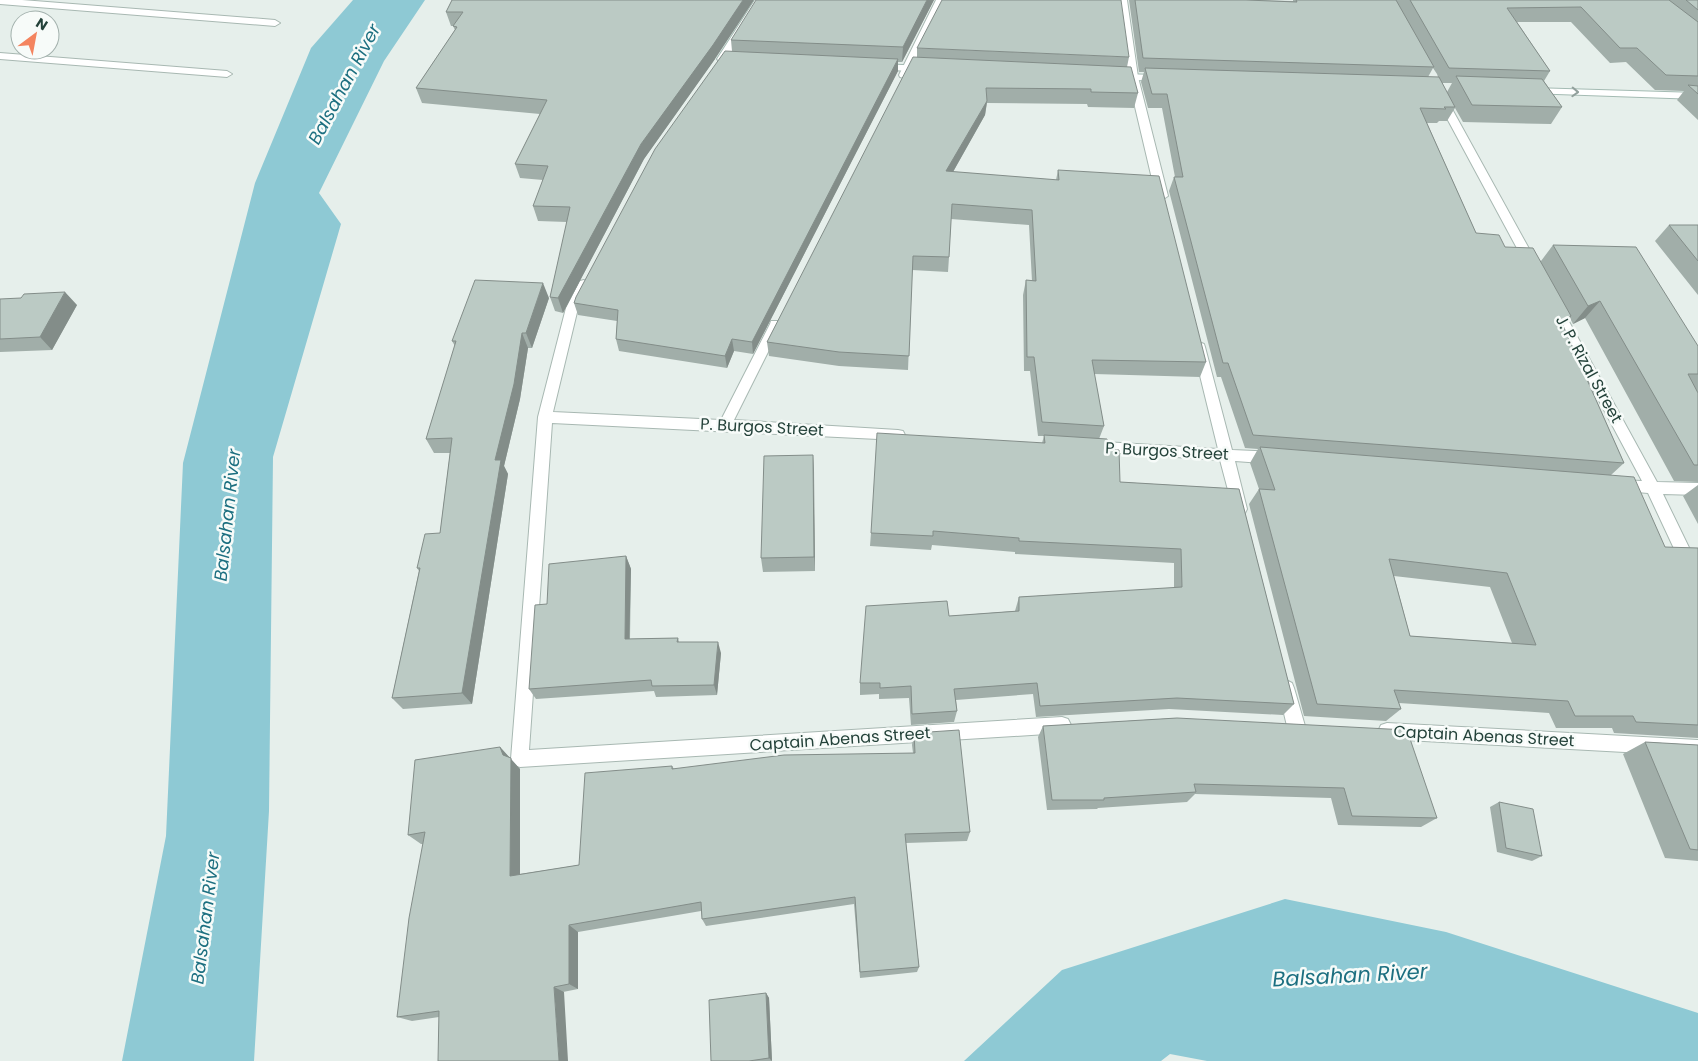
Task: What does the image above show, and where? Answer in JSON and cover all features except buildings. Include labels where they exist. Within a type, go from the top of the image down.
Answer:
[{"type":"street","points":[[125,12],[138,0]]},
{"type":"street","points":[[742,60],[719,63],[760,0]]},
{"type":"street","points":[[898,86],[942,0]]},
{"type":"street","points":[[1122,0],[1133,78],[1166,213]]},
{"type":"street","points":[[0,1],[52,3],[125,12],[275,23]]},
{"type":"street","points":[[0,56],[227,74]]},
{"type":"street","points":[[868,66],[937,70]]},
{"type":"street","points":[[1103,76],[1172,79]]},
{"type":"street","points":[[1440,88],[1540,279]]},
{"type":"street","points":[[1523,90],[1698,96]]},
{"type":"street","points":[[545,417],[572,308],[590,273]]},
{"type":"street","name":"J. P. Rizal Street","points":[[1549,296],[1653,488],[1698,582]]},
{"type":"street","points":[[725,425],[783,312]]},
{"type":"street","points":[[1197,338],[1243,520]]},
{"type":"street","name":"P. Burgos Street","points":[[545,417],[912,436]]},
{"type":"street","name":"Captain Abenas Street","points":[[545,417],[520,759],[1079,724]]},
{"type":"street","name":"P. Burgos Street","points":[[1079,446],[1286,459]]},
{"type":"street","points":[[1604,484],[1698,489]]},
{"type":"street","points":[[1284,679],[1296,726]]},
{"type":"street","points":[[1276,724],[1315,727]]},
{"type":"street","name":"Captain Abenas Street","points":[[1374,730],[1698,748]]},
{"type":"water","name":"Balsahan River","points":[[353,0],[425,0],[384,61],[319,193],[341,224],[273,457],[269,811],[254,1061],[122,1061],[166,836],[183,463],[255,183],[311,48]]},
{"type":"water","name":"Balsahan River","points":[[1285,899],[1446,932],[1698,1013],[1698,1061],[1207,1061],[1170,1054],[1161,1061],[964,1061],[1062,970]]}]
